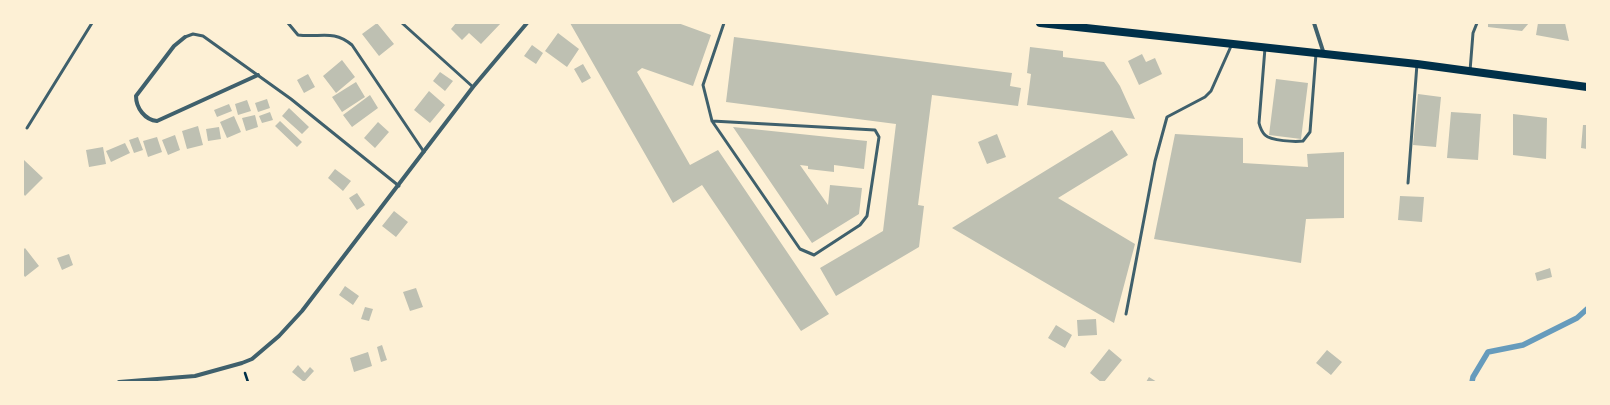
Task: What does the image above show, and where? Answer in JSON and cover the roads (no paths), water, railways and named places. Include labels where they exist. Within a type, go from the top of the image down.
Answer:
[{"type":"main road","points":[[1040,23],[1104,27],[1265,48],[1417,64],[1587,87]]},
{"type":"street","points":[[119,382],[194,376],[252,359],[280,336],[302,311],[399,186],[473,87],[527,23]]},
{"type":"street","points":[[1314,23],[1320,54]]},
{"type":"street","points":[[185,37],[174,46],[136,96],[136,102],[140,110],[149,119],[157,122],[258,75]]},
{"type":"lane","points":[[27,128],[92,23]]},
{"type":"lane","points":[[288,23],[293,32],[298,35],[330,34],[343,38],[352,45],[424,152]]},
{"type":"lane","points":[[402,23],[473,87]]},
{"type":"lane","points":[[712,121],[875,130],[879,137],[867,216],[860,225],[814,255],[800,249],[712,121],[703,85],[724,23]]},
{"type":"lane","points":[[1470,72],[1473,33],[1477,23]]},
{"type":"lane","points":[[185,37],[193,34],[203,36],[258,75],[399,186]]},
{"type":"lane","points":[[1126,314],[1155,161],[1167,117],[1204,97],[1211,91],[1232,44]]},
{"type":"lane","points":[[1265,48],[1259,123],[1264,134],[1269,138],[1295,142],[1303,141],[1310,132],[1320,54]]},
{"type":"lane","points":[[1408,183],[1417,64]]},
{"type":"waterway","points":[[1472,382],[1473,377],[1488,352],[1523,345],[1577,318],[1587,309]]}]
